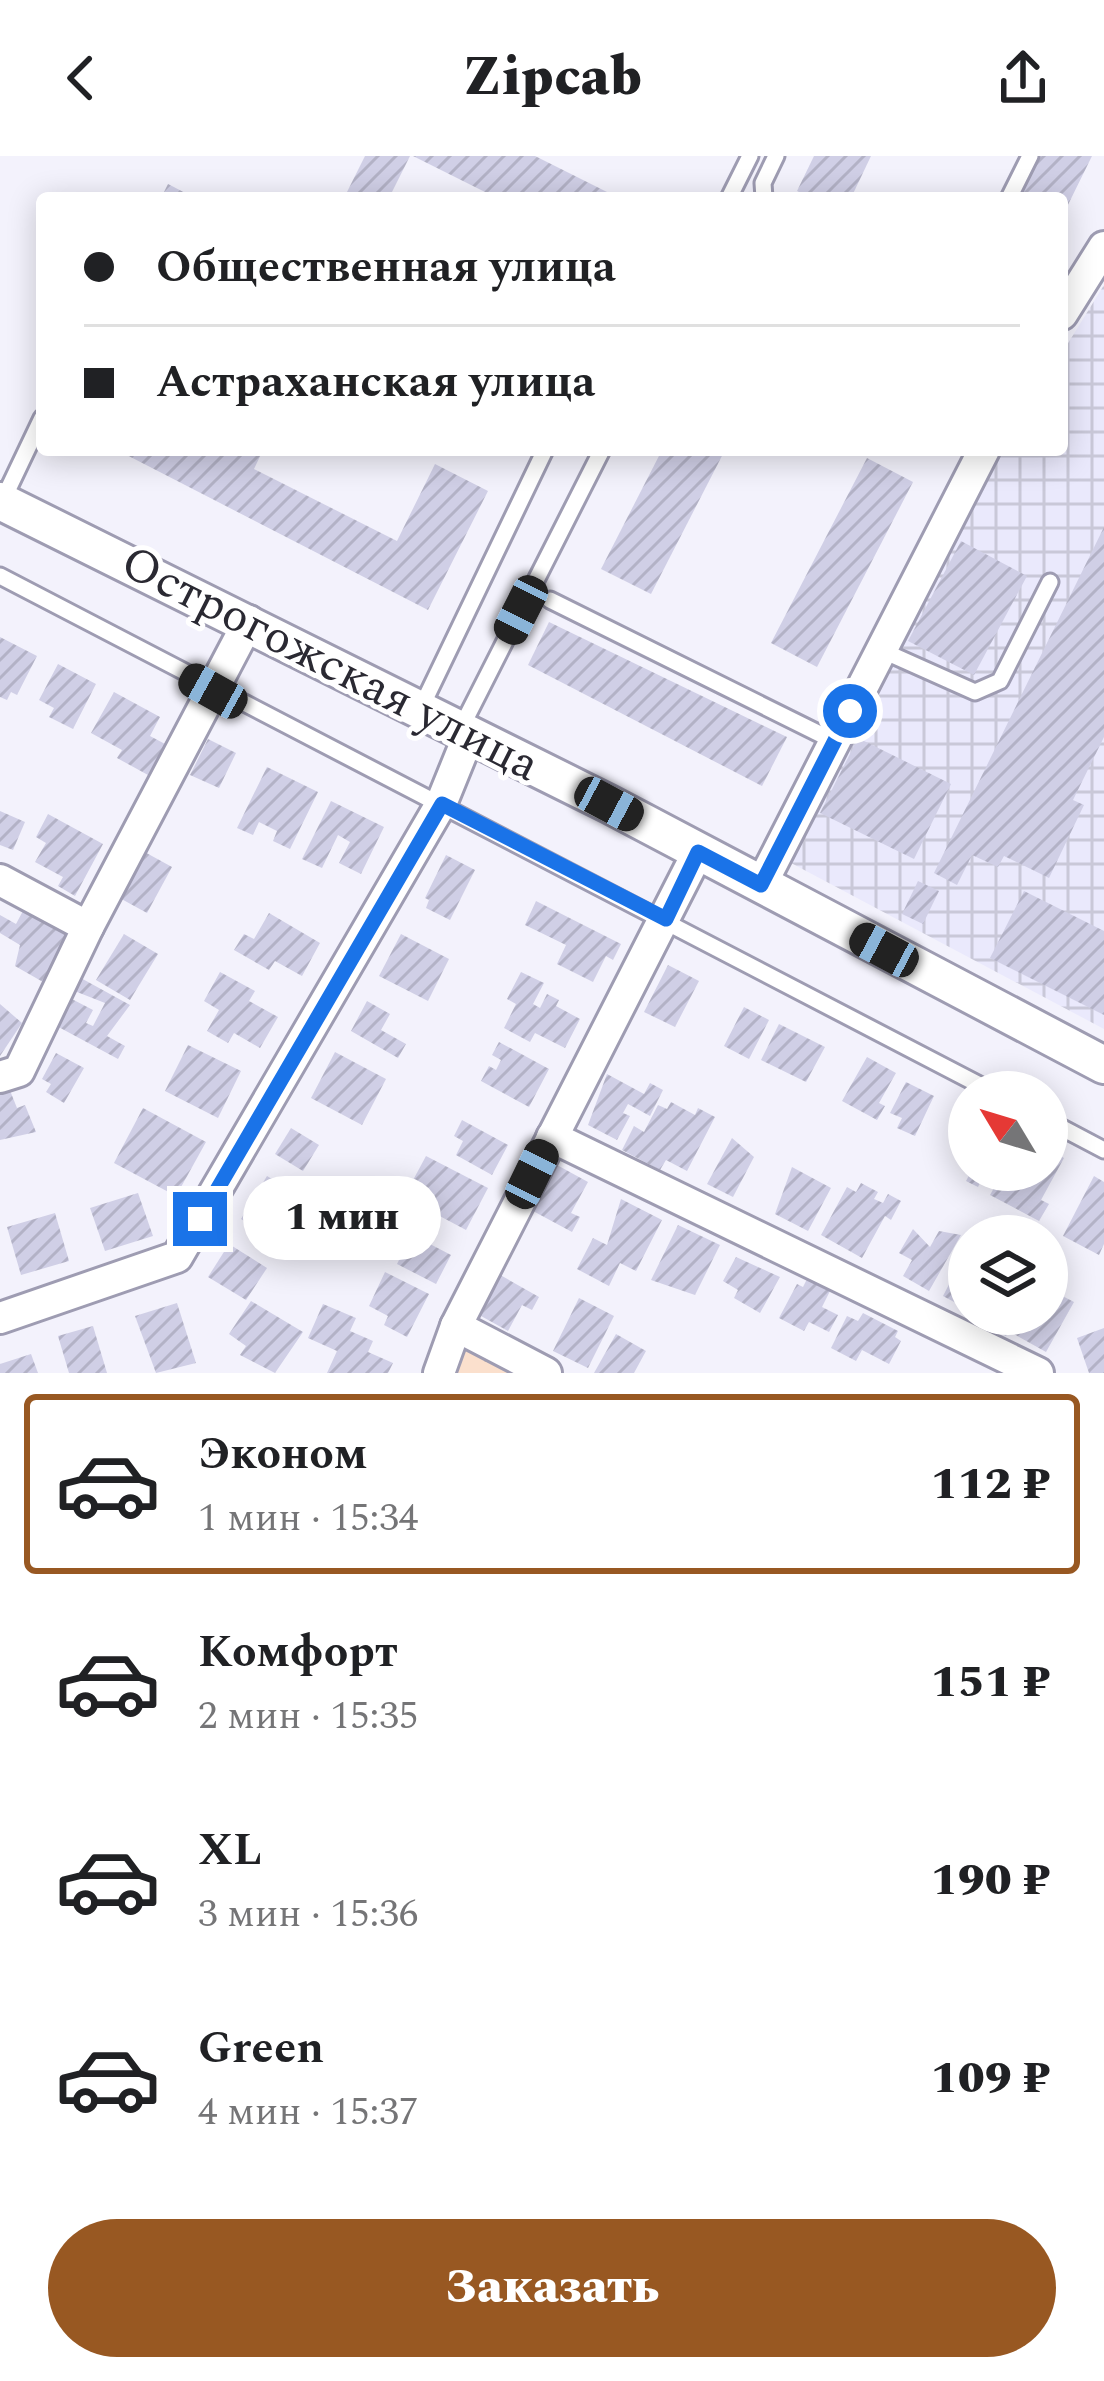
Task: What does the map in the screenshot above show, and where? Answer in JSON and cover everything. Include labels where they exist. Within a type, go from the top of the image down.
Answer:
[{"type":"street","points":[[1068,304],[1104,247]]},
{"type":"street","points":[[761,885],[982,456]]},
{"type":"street","name":"Острогожская улица","points":[[1,502],[249,622],[1104,1065]]},
{"type":"street","points":[[0,1077],[19,1071],[88,927],[249,622]]},
{"type":"street","points":[[0,1318],[177,1257],[442,804],[465,733]]},
{"type":"street","points":[[439,1373],[456,1326],[698,852]]},
{"type":"street","points":[[0,880],[88,927]]},
{"type":"street","points":[[551,1136],[1038,1373]]},
{"type":"street","points":[[456,1326],[545,1373]]},
{"type":"lane","points":[[732,192],[750,156]]},
{"type":"lane","points":[[764,192],[776,156]]},
{"type":"lane","points":[[1012,192],[1030,156]]},
{"type":"lane","points":[[1,502],[36,430]]},
{"type":"lane","points":[[420,710],[542,456]]},
{"type":"lane","points":[[465,733],[599,456]]},
{"type":"lane","points":[[0,576],[213,691],[666,919],[952,1071]]},
{"type":"lane","points":[[881,650],[975,692],[1000,681],[1050,582]]},
{"type":"lane","points":[[550,600],[834,741]]},
{"type":"lane","points":[[1068,1131],[1104,1150]]},
{"type":"shaded area","points":[[1104,285],[1104,1029],[776,855],[948,538],[998,456],[1068,456],[1068,343]]},
{"type":"green space","points":[[468,1338],[532,1373],[456,1373]]},
{"type":"building","points":[[365,156],[410,156],[392,192],[347,192]]},
{"type":"building","points":[[413,156],[535,156],[607,192],[485,192]]},
{"type":"building","points":[[814,156],[871,156],[854,192],[797,191]]},
{"type":"building","points":[[1035,156],[1092,156],[1068,205],[1068,192],[1018,192]]},
{"type":"building","points":[[129,456],[260,456],[254,469],[397,541],[435,464],[488,491],[428,610]]},
{"type":"building","points":[[659,456],[722,456],[651,594],[601,569]]},
{"type":"building","points":[[867,458],[913,482],[817,667],[771,643]]},
{"type":"building","points":[[1104,527],[1104,737],[1073,800],[1084,805],[1049,878],[1004,856],[998,867],[972,855],[957,885],[934,873]]},
{"type":"building","points":[[961,541],[1027,576],[974,675],[908,641]]},
{"type":"building","points":[[549,622],[787,737],[762,786],[528,665]]},
{"type":"building","points":[[0,637],[37,656],[17,695],[11,692],[7,700],[0,697]]},
{"type":"building","points":[[58,664],[96,684],[73,729],[49,717],[54,708],[39,700]]},
{"type":"building","points":[[114,692],[160,717],[150,736],[165,744],[148,775],[117,758],[122,750],[91,733]]},
{"type":"building","points":[[858,738],[951,784],[914,859],[820,813]]},
{"type":"building","points":[[208,739],[236,753],[219,788],[190,775]]},
{"type":"building","points":[[267,767],[318,792],[290,849],[273,841],[277,831],[259,822],[253,835],[237,828]]},
{"type":"building","points":[[331,801],[384,827],[361,874],[339,863],[350,842],[338,835],[322,868],[302,859]]},
{"type":"building","points":[[0,811],[25,822],[13,850],[0,845]]},
{"type":"building","points":[[48,814],[103,844],[75,896],[58,886],[63,877],[35,862],[46,843],[36,837]]},
{"type":"building","points":[[141,850],[172,867],[147,913],[116,896]]},
{"type":"building","points":[[446,855],[475,870],[450,920],[426,908],[429,900],[425,898]]},
{"type":"building","points":[[918,881],[939,891],[923,924],[902,914]]},
{"type":"building","points":[[1024,891],[1104,931],[1104,1015],[990,958]]},
{"type":"building","points":[[536,901],[621,944],[613,960],[606,956],[593,982],[557,964],[566,945],[525,925]]},
{"type":"building","points":[[24,909],[70,935],[43,982],[15,966],[20,945],[0,933],[0,915],[16,924]]},
{"type":"building","points":[[269,913],[320,943],[302,976],[275,961],[269,970],[234,950],[244,934],[254,939]]},
{"type":"building","points":[[124,934],[158,954],[130,1000],[96,980]]},
{"type":"building","points":[[401,934],[449,959],[428,1001],[379,976]]},
{"type":"building","points":[[668,965],[699,981],[675,1027],[644,1012]]},
{"type":"building","points":[[220,972],[255,991],[249,1001],[278,1017],[260,1048],[234,1033],[228,1043],[207,1031],[219,1010],[204,1001]]},
{"type":"building","points":[[521,972],[544,983],[533,1004],[540,1008],[547,994],[559,1000],[556,1006],[580,1019],[565,1048],[535,1033],[530,1042],[504,1028],[516,1004],[507,999]]},
{"type":"building","points":[[79,977],[130,1005],[107,1036],[125,1046],[118,1059],[53,1024],[68,997],[93,1010],[86,1023],[93,1026],[105,1003],[72,990]]},
{"type":"building","points":[[367,1001],[390,1014],[381,1030],[406,1044],[398,1058],[351,1031]]},
{"type":"building","points":[[0,1004],[22,1023],[0,1056]]},
{"type":"building","points":[[744,1007],[769,1020],[749,1059],[724,1046]]},
{"type":"building","points":[[779,1024],[825,1047],[806,1082],[761,1060]]},
{"type":"building","points":[[499,1042],[549,1069],[529,1107],[481,1081],[489,1066],[496,1070],[501,1060],[492,1055]]},
{"type":"building","points":[[188,1045],[241,1071],[218,1118],[165,1091]]},
{"type":"building","points":[[335,1052],[386,1079],[362,1125],[311,1098]]},
{"type":"building","points":[[56,1053],[84,1068],[64,1103],[46,1092],[51,1084],[42,1079]]},
{"type":"building","points":[[867,1057],[896,1073],[879,1103],[885,1106],[877,1120],[842,1101]]},
{"type":"building","points":[[607,1074],[644,1094],[650,1083],[663,1090],[650,1116],[628,1104],[623,1113],[630,1116],[617,1140],[588,1125]]},
{"type":"building","points":[[906,1082],[934,1096],[915,1136],[897,1128],[902,1118],[890,1113]]},
{"type":"building","points":[[9,1088],[17,1108],[25,1105],[36,1132],[0,1140],[0,1092]]},
{"type":"building","points":[[671,1102],[695,1115],[698,1108],[715,1117],[687,1171],[666,1160],[660,1170],[622,1150],[634,1126],[644,1132],[658,1105],[667,1109]]},
{"type":"building","points":[[143,1108],[206,1142],[176,1196],[114,1163]]},
{"type":"building","points":[[462,1120],[508,1145],[492,1175],[456,1155],[463,1141],[454,1136]]},
{"type":"building","points":[[291,1128],[319,1145],[303,1171],[275,1154]]},
{"type":"building","points":[[732,1138],[754,1157],[733,1197],[707,1184]]},
{"type":"building","points":[[426,1156],[488,1188],[466,1230],[404,1197]]},
{"type":"building","points":[[557,1165],[588,1182],[571,1213],[580,1217],[572,1232],[533,1211]]},
{"type":"building","points":[[792,1167],[831,1188],[808,1231],[775,1214]]},
{"type":"building","points":[[267,1176],[293,1192],[267,1235],[241,1219]]},
{"type":"building","points":[[1094,1176],[1104,1182],[1104,1244],[1099,1255],[1068,1239],[1068,1226]]},
{"type":"building","points":[[861,1183],[878,1192],[874,1199],[883,1203],[888,1194],[901,1201],[891,1220],[885,1216],[862,1258],[821,1235],[847,1187],[856,1192]]},
{"type":"building","points":[[992,1191],[1046,1191],[1041,1200],[1049,1204],[1043,1215],[1028,1215],[990,1195]]},
{"type":"building","points":[[138,1193],[153,1236],[105,1251],[90,1208]]},
{"type":"building","points":[[621,1199],[662,1220],[636,1271],[620,1263],[609,1286],[577,1269],[593,1238],[607,1245]]},
{"type":"building","points":[[55,1213],[69,1261],[21,1275],[7,1227]]},
{"type":"building","points":[[410,1223],[432,1235],[428,1243],[451,1255],[436,1284],[397,1264],[409,1240],[404,1237]]},
{"type":"building","points":[[678,1225],[720,1245],[695,1295],[651,1280]]},
{"type":"building","points":[[913,1229],[930,1247],[939,1231],[948,1233],[948,1258],[929,1291],[903,1276],[912,1260],[899,1253]]},
{"type":"building","points":[[229,1244],[267,1268],[246,1300],[208,1277]]},
{"type":"building","points":[[736,1257],[780,1277],[760,1313],[734,1298],[738,1290],[723,1281]]},
{"type":"building","points":[[385,1272],[429,1294],[407,1337],[384,1325],[388,1316],[369,1306]]},
{"type":"building","points":[[495,1272],[539,1297],[532,1310],[522,1305],[508,1331],[472,1311]]},
{"type":"building","points":[[807,1279],[830,1291],[822,1307],[838,1315],[829,1332],[809,1322],[804,1331],[779,1318],[797,1284],[803,1287]]},
{"type":"building","points":[[579,1298],[614,1316],[588,1368],[553,1351]]},
{"type":"building","points":[[251,1301],[303,1332],[275,1373],[240,1355],[246,1346],[229,1334]]},
{"type":"building","points":[[177,1303],[196,1363],[156,1373],[135,1316]]},
{"type":"building","points":[[323,1304],[356,1318],[350,1331],[373,1341],[368,1352],[393,1363],[388,1373],[327,1373],[337,1351],[308,1338]]},
{"type":"building","points":[[863,1313],[898,1331],[895,1337],[901,1341],[889,1364],[862,1350],[856,1361],[831,1348],[847,1316],[858,1321]]},
{"type":"building","points":[[93,1326],[107,1373],[69,1373],[58,1336]]},
{"type":"building","points":[[1104,1328],[1104,1373],[1089,1373],[1077,1338]]},
{"type":"building","points":[[616,1334],[646,1351],[634,1373],[594,1373]]},
{"type":"building","points":[[1016,1335],[1056,1335],[1046,1352]]},
{"type":"building","points":[[31,1354],[38,1373],[0,1373],[0,1364]]},
{"type":"route","points":[[200,1219],[442,804],[666,919],[698,852],[761,885],[850,711]]}]
